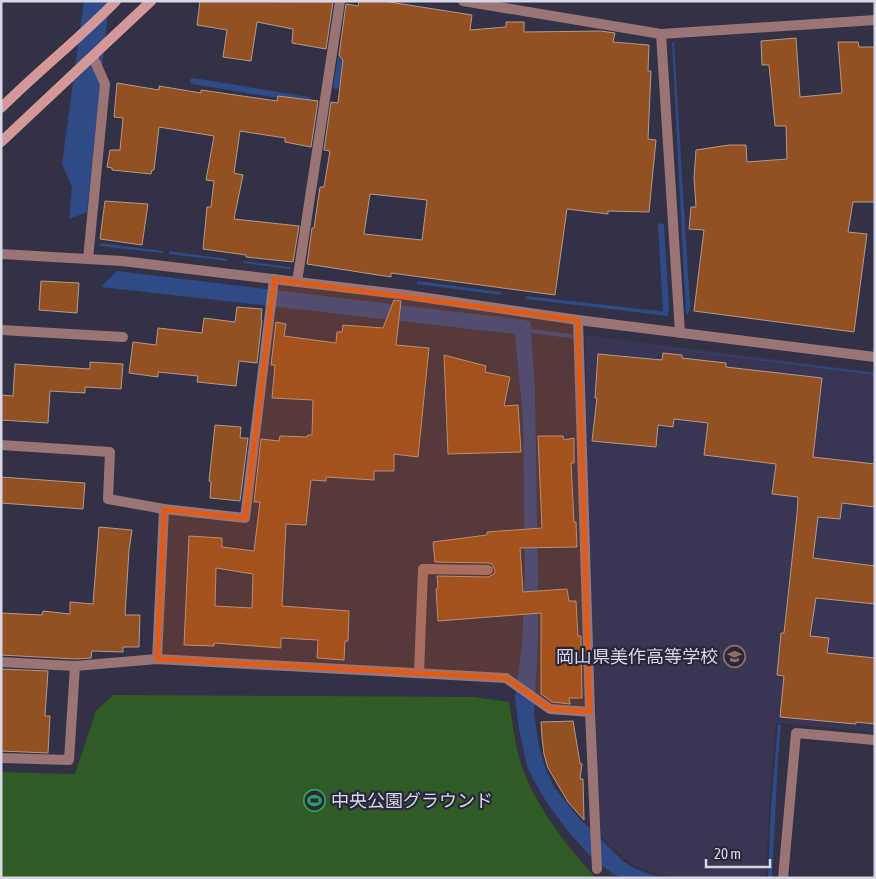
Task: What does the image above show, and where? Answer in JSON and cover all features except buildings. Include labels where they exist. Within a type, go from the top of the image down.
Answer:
[{"type":"main road","points":[[1,108],[116,1]]},
{"type":"main road","points":[[1,142],[151,1]]},
{"type":"street","points":[[297,282],[340,1]]},
{"type":"street","points":[[463,1],[661,34],[875,20]]},
{"type":"street","points":[[661,34],[680,333]]},
{"type":"street","points":[[88,259],[105,84],[93,57]]},
{"type":"street","points":[[1,254],[88,259],[274,279],[407,295],[578,320],[875,357]]},
{"type":"street","points":[[1,445],[110,452],[108,499],[164,509],[245,518],[274,279]]},
{"type":"street","points":[[578,320],[590,712],[597,869]]},
{"type":"street","points":[[1,330],[122,337]]},
{"type":"street","points":[[157,659],[164,509]]},
{"type":"street","points":[[419,673],[423,569],[488,570]]},
{"type":"street","points":[[1,662],[75,666],[100,662],[157,659],[506,678],[550,709],[590,712]]},
{"type":"street","points":[[1,758],[69,760],[75,666]]},
{"type":"street","points":[[783,878],[796,733],[875,740]]},
{"type":"highlighted area","points":[[274,279],[578,320],[590,712],[550,709],[506,678],[157,659],[164,509],[245,518]]},
{"type":"shaded area","name":"岡山県美作高等学校","points":[[585,335],[875,372],[875,732],[776,723],[769,806],[766,878],[669,878],[635,866],[600,836],[587,466]]},
{"type":"green space","name":"中央公園グラウンド","points":[[113,695],[474,697],[509,702],[518,754],[529,785],[555,827],[596,878],[1,878],[1,772],[75,774],[96,711]]},
{"type":"water","points":[[84,1],[109,1],[87,212],[69,219],[72,187],[62,164]]},
{"type":"water","points":[[672,42],[674,42],[690,307],[688,314],[686,314]]},
{"type":"water","points":[[100,243],[163,251],[163,253],[99,246]]},
{"type":"water","points":[[169,251],[227,259],[227,261],[169,254]]},
{"type":"water","points":[[244,261],[290,267],[290,269],[243,263]]},
{"type":"water","points":[[117,271],[525,320],[530,322],[532,329],[584,336],[584,340],[531,333],[535,389],[538,586],[538,642],[534,713],[539,747],[546,770],[554,787],[577,816],[623,861],[634,868],[660,878],[623,878],[613,874],[591,857],[567,830],[547,803],[527,766],[519,729],[515,697],[522,645],[525,572],[523,419],[515,334],[101,287]]},
{"type":"water","points":[[418,281],[501,292],[501,295],[417,284]]},
{"type":"water","points":[[526,296],[668,312],[668,316],[526,299]]},
{"type":"water","points":[[601,340],[875,373],[875,375]]},
{"type":"water","points":[[778,724],[781,725],[772,878],[768,878],[771,807]]},
{"type":"waterway","points":[[336,86],[342,52]]},
{"type":"waterway","points":[[193,81],[308,100]]},
{"type":"waterway","points":[[661,226],[666,310]]},
{"type":"place","name":"岡山県美作高等学校","points":[[734,656]]},
{"type":"place","name":"中央公園グラウンド","points":[[315,800]]}]
